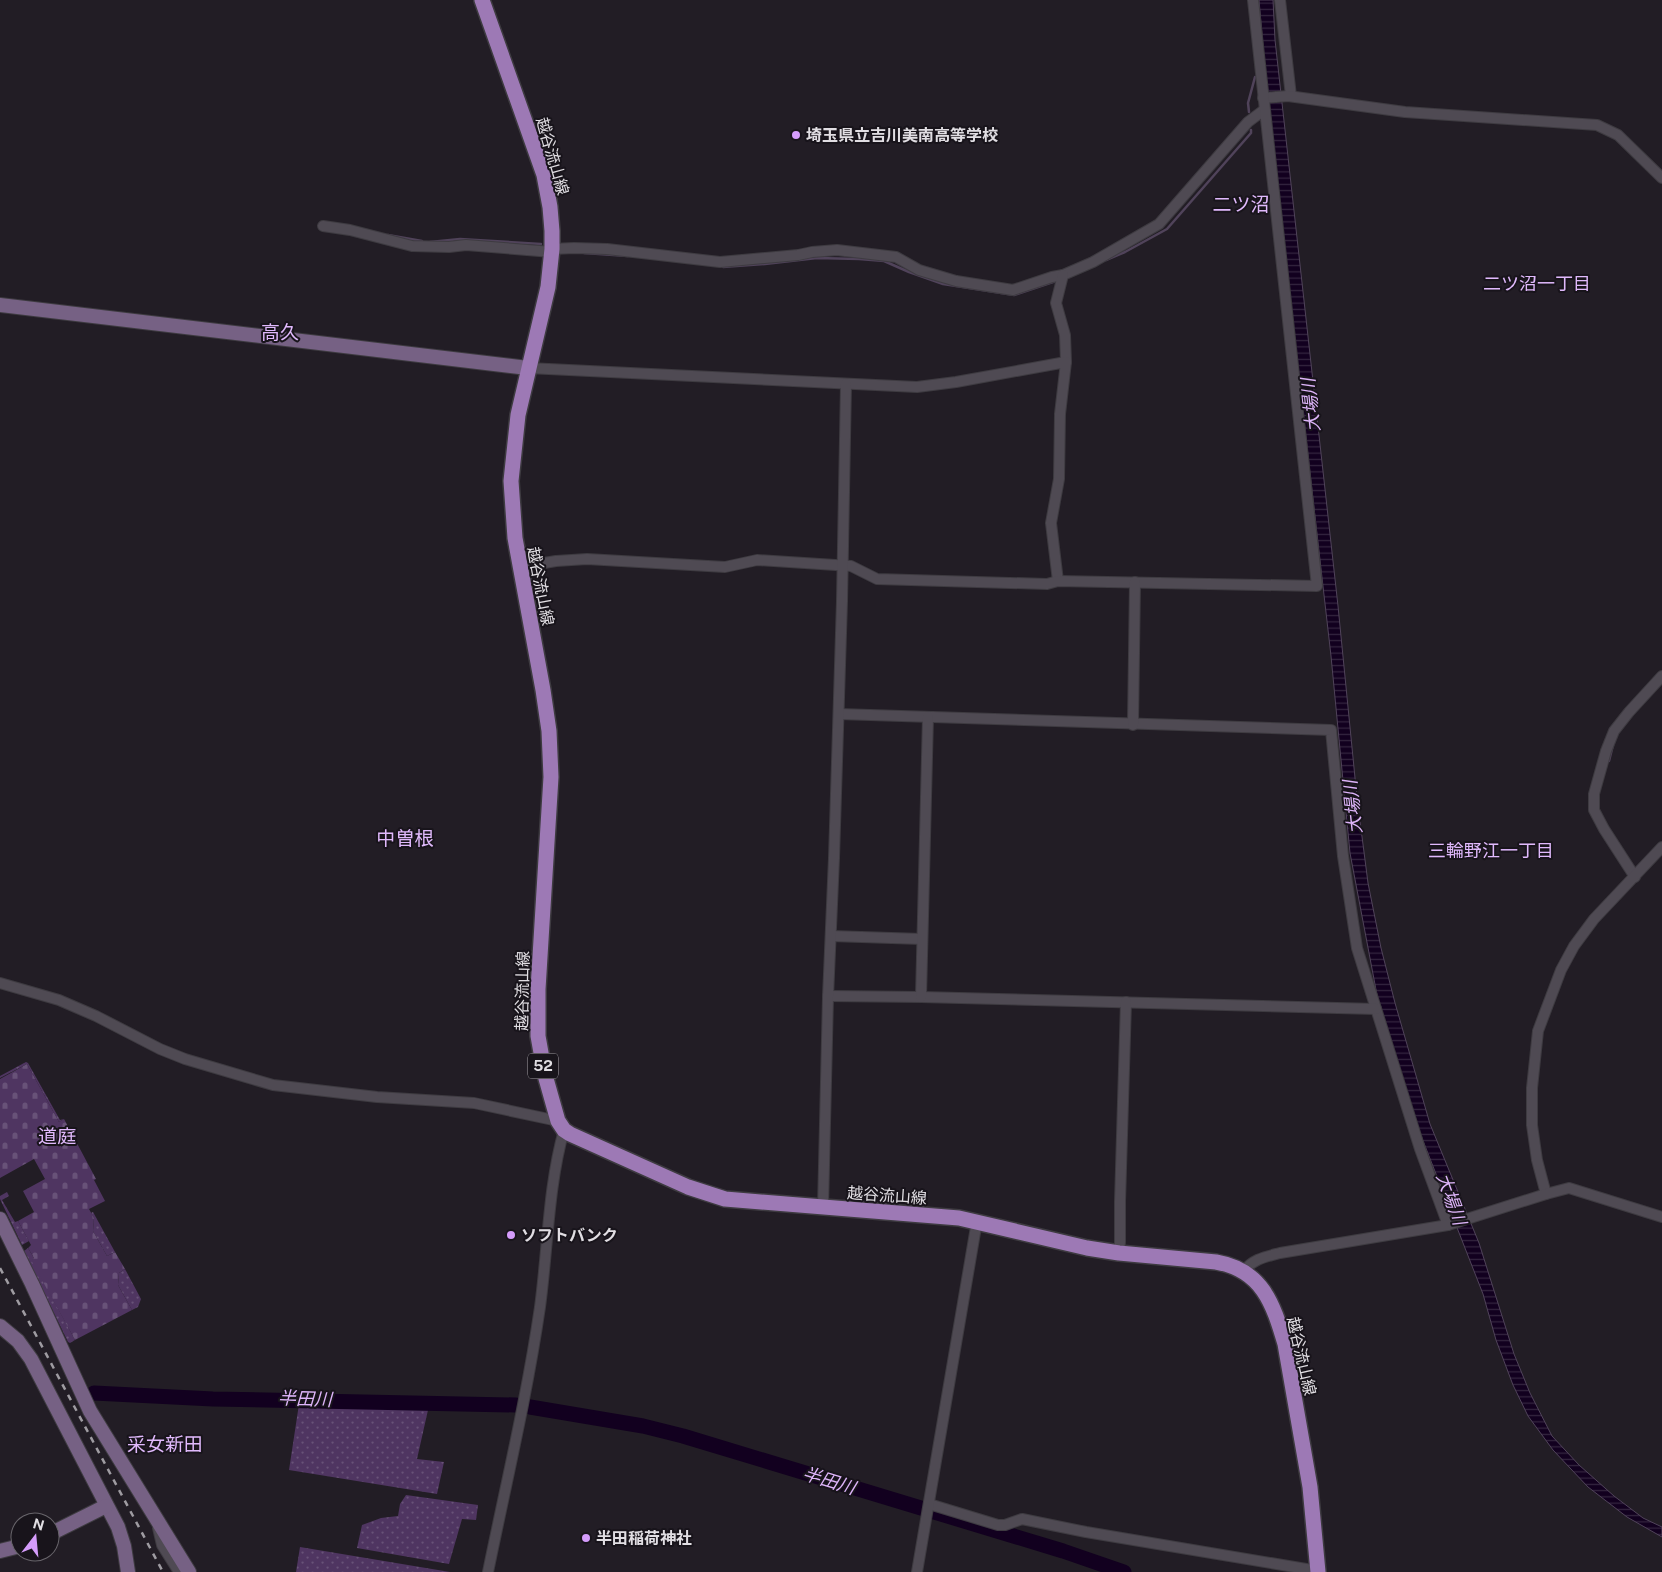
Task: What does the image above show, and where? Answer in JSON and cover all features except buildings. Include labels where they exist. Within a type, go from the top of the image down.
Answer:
[{"type":"main road","name":"越谷流山線","points":[[482,0],[544,175],[550,207],[552,251],[545,303],[518,415],[512,480],[515,538],[549,731],[551,777],[537,1024],[545,1075],[561,1125],[570,1134],[711,1196],[739,1201],[922,1214],[977,1221],[1069,1244],[1119,1253],[1216,1262],[1228,1264],[1244,1271],[1255,1280],[1266,1297],[1281,1329],[1287,1351],[1310,1487],[1318,1571]]},
{"type":"street","points":[[520,567],[556,561],[587,559],[726,568],[757,560],[851,566],[878,579],[1047,584],[1058,581],[1317,586],[1253,0]]},
{"type":"street","points":[[1280,0],[1289,96]]},
{"type":"street","points":[[1265,98],[1289,96],[1405,112],[1597,125],[1618,136],[1662,178]]},
{"type":"street","points":[[323,226],[350,230],[412,246],[449,247],[466,245],[552,251],[574,248],[607,249],[720,262],[837,250],[896,257],[919,270],[956,281],[1013,290],[1052,277],[1062,279],[1160,224],[1248,122],[1264,110]]},
{"type":"street","points":[[1058,581],[1051,523],[1059,478],[1060,414],[1066,362],[1065,335],[1056,303],[1062,279]]},
{"type":"street","points":[[0,305],[528,368],[917,387],[956,382],[1066,362]]},
{"type":"street","points":[[823,1208],[828,996],[839,714],[846,384]]},
{"type":"street","points":[[1133,725],[1135,582]]},
{"type":"street","points":[[1635,877],[1594,810],[1594,794],[1606,751],[1614,731],[1662,676]]},
{"type":"street","points":[[839,714],[1331,730],[1343,856],[1357,948],[1420,1149],[1450,1224]]},
{"type":"street","points":[[921,997],[928,716]]},
{"type":"street","points":[[1546,1194],[1537,1160],[1532,1125],[1532,1088],[1538,1030],[1560,970],[1574,946],[1594,919],[1662,847]]},
{"type":"street","points":[[830,936],[922,940]]},
{"type":"street","points":[[0,983],[60,1000],[160,1049],[185,1059],[273,1085],[394,1099],[474,1103],[561,1125],[540,1306],[520,1420],[488,1572]]},
{"type":"street","points":[[828,996],[1376,1009]]},
{"type":"street","points":[[1119,1253],[1126,1002]]},
{"type":"street","points":[[1244,1271],[1249,1264],[1259,1258],[1450,1224],[1569,1188],[1662,1217]]},
{"type":"street","points":[[0,1219],[90,1411],[189,1572]]},
{"type":"street","points":[[917,1572],[977,1221]]},
{"type":"street","points":[[0,1326],[18,1341],[31,1359],[121,1535],[128,1572]]},
{"type":"street","points":[[60,1529],[106,1506]]},
{"type":"street","points":[[928,1508],[998,1524],[1005,1525],[1022,1519],[1086,1532],[1318,1571]]},
{"type":"street","points":[[156,1517],[162,1545],[179,1572]]},
{"type":"green space","points":[[26,1062],[60,1120],[64,1119],[59,1122],[27,1064],[0,1078],[0,1076]]},
{"type":"green space","points":[[27,1064],[59,1122],[64,1119],[96,1179],[94,1180],[105,1201],[89,1209],[94,1218],[93,1231],[107,1256],[115,1252],[125,1269],[119,1273],[118,1285],[132,1310],[75,1340],[31,1260],[34,1258],[28,1248],[31,1245],[18,1221],[34,1212],[23,1191],[45,1179],[34,1159],[0,1178],[0,1079]]},
{"type":"green space","points":[[7,1192],[9,1196],[2,1200],[15,1222],[18,1221],[29,1241],[22,1245],[0,1199],[0,1196]]},
{"type":"green space","points":[[93,1212],[115,1252],[107,1256],[93,1231],[94,1218],[91,1213]]},
{"type":"green space","points":[[28,1248],[34,1258],[32,1260],[75,1340],[70,1343],[24,1251]]},
{"type":"green space","points":[[125,1269],[141,1299],[138,1307],[132,1310],[118,1285],[119,1273]]},
{"type":"green space","points":[[299,1404],[428,1410],[417,1459],[444,1462],[437,1494],[289,1470]]},
{"type":"green space","points":[[406,1495],[478,1505],[476,1520],[462,1519],[449,1564],[357,1548],[362,1525],[381,1518],[398,1516],[400,1504]]},
{"type":"green space","points":[[300,1547],[450,1572],[296,1572]]},
{"type":"water","name":"大場川","points":[[1259,0],[1273,0],[1275,40],[1338,606],[1357,798],[1368,883],[1381,948],[1395,1003],[1430,1124],[1479,1243],[1514,1354],[1530,1393],[1552,1436],[1579,1465],[1614,1496],[1643,1518],[1662,1527],[1662,1537],[1627,1517],[1588,1487],[1553,1450],[1528,1416],[1513,1385],[1496,1340],[1483,1294],[1400,1082],[1377,995],[1350,853],[1331,656],[1269,115]]},
{"type":"waterway","points":[[1249,112],[1248,103],[1255,77]]},
{"type":"waterway","points":[[1106,260],[1167,229],[1251,133],[1251,130]]},
{"type":"waterway","points":[[388,235],[422,241]]},
{"type":"waterway","points":[[430,242],[460,239],[541,244]]},
{"type":"waterway","points":[[584,253],[628,256]]},
{"type":"waterway","points":[[723,267],[817,258],[884,261],[943,284],[1014,295],[1059,280]]},
{"type":"waterway","points":[[1609,761],[1613,745]]},
{"type":"waterway","name":"半田川","points":[[94,1393],[213,1399],[516,1405]]},
{"type":"waterway","name":"半田川","points":[[530,1407],[643,1426],[683,1436],[1063,1551],[1124,1572]]},
{"type":"railway","points":[[0,1268],[163,1572]]},
{"type":"place","name":"埼玉県立吉川美南高等学校","points":[[796,135]]},
{"type":"place","name":"ソフトバンク","points":[[511,1235]]},
{"type":"place","name":"半田稲荷神社","points":[[586,1538]]},
{"type":"district","name":"二ツ沼","points":[[1241,204]]},
{"type":"district","name":"二ツ沼一丁目","points":[[1537,284]]},
{"type":"district","name":"高久","points":[[280,332]]},
{"type":"district","name":"中曽根","points":[[405,838]]},
{"type":"district","name":"三輪野江一丁目","points":[[1491,851]]},
{"type":"district","name":"道庭","points":[[57,1136]]},
{"type":"district","name":"采女新田","points":[[165,1444]]}]
